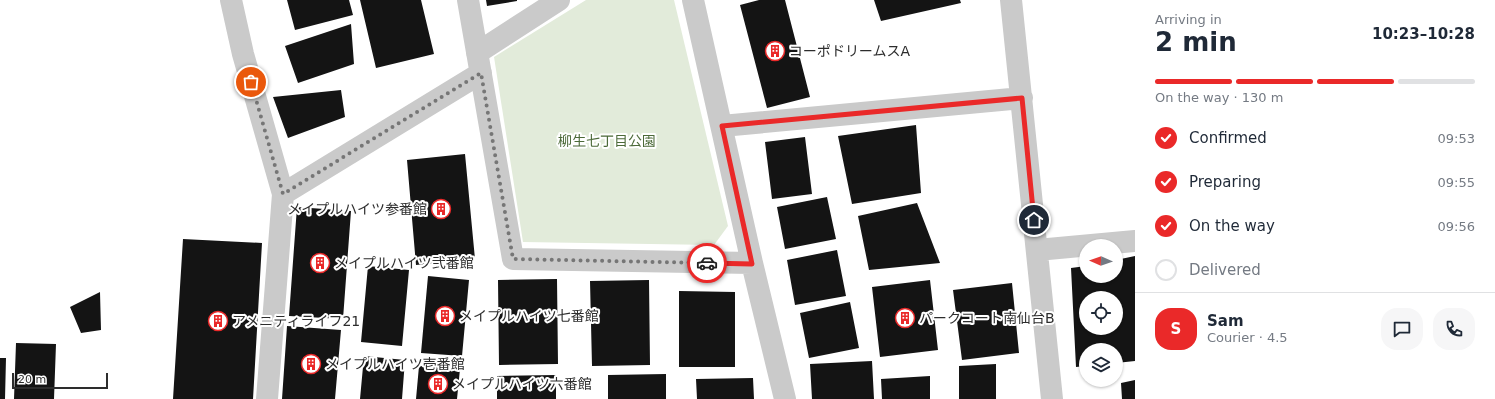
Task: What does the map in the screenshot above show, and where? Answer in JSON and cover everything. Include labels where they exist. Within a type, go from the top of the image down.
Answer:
[{"type":"street","points":[[231,0],[244,54],[283,194],[267,399]]},
{"type":"street","points":[[468,0],[513,259],[752,264]]},
{"type":"street","points":[[283,194],[479,63],[559,0]]},
{"type":"street","points":[[693,0],[752,264],[785,399]]},
{"type":"street","points":[[1011,0],[1052,399]]},
{"type":"street","points":[[722,126],[1022,98]]},
{"type":"street","points":[[1037,250],[1135,241]]},
{"type":"green space","name":"柳生七丁目公園","points":[[586,0],[674,0],[728,226],[714,245],[523,242],[494,57]]},
{"type":"building","points":[[287,0],[349,0],[353,15],[295,30]]},
{"type":"building","points":[[360,0],[421,0],[434,54],[376,68]]},
{"type":"building","points":[[486,0],[517,0],[517,1],[487,6]]},
{"type":"building","name":"コーポドリームスA","points":[[759,0],[785,0],[810,97],[767,108],[740,5]]},
{"type":"building","points":[[874,0],[960,0],[961,3],[881,21]]},
{"type":"building","points":[[351,24],[354,64],[298,83],[285,46]]},
{"type":"building","points":[[341,90],[345,117],[288,138],[273,97]]},
{"type":"building","points":[[916,125],[921,193],[852,204],[838,136]]},
{"type":"building","points":[[805,137],[812,194],[772,199],[765,142]]},
{"type":"building","name":"メイプルハイツ参番館","points":[[465,154],[475,259],[416,265],[407,160]]},
{"type":"building","points":[[827,197],[836,239],[785,249],[777,207]]},
{"type":"building","points":[[917,203],[940,263],[869,270],[858,216]]},
{"type":"building","name":"メイプルハイツ弐番館","points":[[297,207],[351,211],[343,319],[289,316]]},
{"type":"building","name":"アメニティライフ21","points":[[183,239],[262,243],[253,399],[173,399]]},
{"type":"building","points":[[837,250],[846,296],[795,305],[787,260]]},
{"type":"building","points":[[1135,256],[1135,361],[1123,362],[1123,343],[1079,343],[1079,367],[1076,367],[1071,268],[1079,267],[1079,283],[1123,283],[1123,259]]},
{"type":"building","points":[[368,266],[409,270],[402,346],[361,342]]},
{"type":"building","name":"メイプルハイツ七番館","points":[[428,276],[469,280],[462,356],[421,353]]},
{"type":"building","points":[[557,279],[558,364],[499,365],[498,280]]},
{"type":"building","points":[[649,280],[650,365],[592,366],[590,281]]},
{"type":"building","name":"パークコート南仙台B","points":[[930,280],[938,350],[880,357],[872,287]]},
{"type":"building","points":[[1012,283],[1019,353],[962,360],[953,290]]},
{"type":"building","points":[[679,291],[735,292],[735,367],[679,367]]},
{"type":"building","points":[[100,292],[101,330],[81,333],[70,307]]},
{"type":"building","points":[[850,302],[859,348],[809,358],[800,313]]},
{"type":"building","name":"メイプルハイツ壱番館","points":[[287,326],[341,330],[335,399],[282,399]]},
{"type":"building","points":[[16,343],[56,344],[54,399],[14,399]]},
{"type":"building","points":[[364,356],[405,360],[402,399],[360,399]]},
{"type":"building","points":[[0,358],[6,358],[5,399],[0,399]]},
{"type":"building","points":[[872,361],[874,399],[812,399],[810,364]]},
{"type":"building","points":[[996,364],[996,399],[959,399],[959,366]]},
{"type":"building","name":"メイプルハイツ六番館","points":[[419,366],[460,369],[457,399],[416,399]]},
{"type":"building","points":[[666,374],[666,399],[608,399],[608,375]]},
{"type":"building","points":[[556,375],[556,399],[497,399],[497,376]]},
{"type":"building","points":[[930,376],[930,399],[882,399],[881,379]]},
{"type":"building","points":[[753,378],[754,399],[697,399],[696,379]]},
{"type":"building","points":[[1135,380],[1135,399],[1122,399],[1121,387],[1123,387],[1123,383]]},
{"type":"way so far","points":[[251,82],[283,194],[481,73],[513,259],[707,263]]},
{"type":"place","name":"コーポドリームスA","points":[[775,51]]},
{"type":"place","name":"メイプルハイツ参番館","points":[[441,209]]},
{"type":"place","name":"メイプルハイツ弐番館","points":[[320,263]]},
{"type":"place","name":"メイプルハイツ七番館","points":[[445,316]]},
{"type":"place","name":"パークコート南仙台B","points":[[905,318]]},
{"type":"place","name":"アメニティライフ21","points":[[218,321]]},
{"type":"place","name":"メイプルハイツ壱番館","points":[[311,364]]},
{"type":"place","name":"メイプルハイツ六番館","points":[[438,384]]},
{"type":"route","points":[[707,263],[752,264],[722,126],[1022,98],[1034,220]]}]
